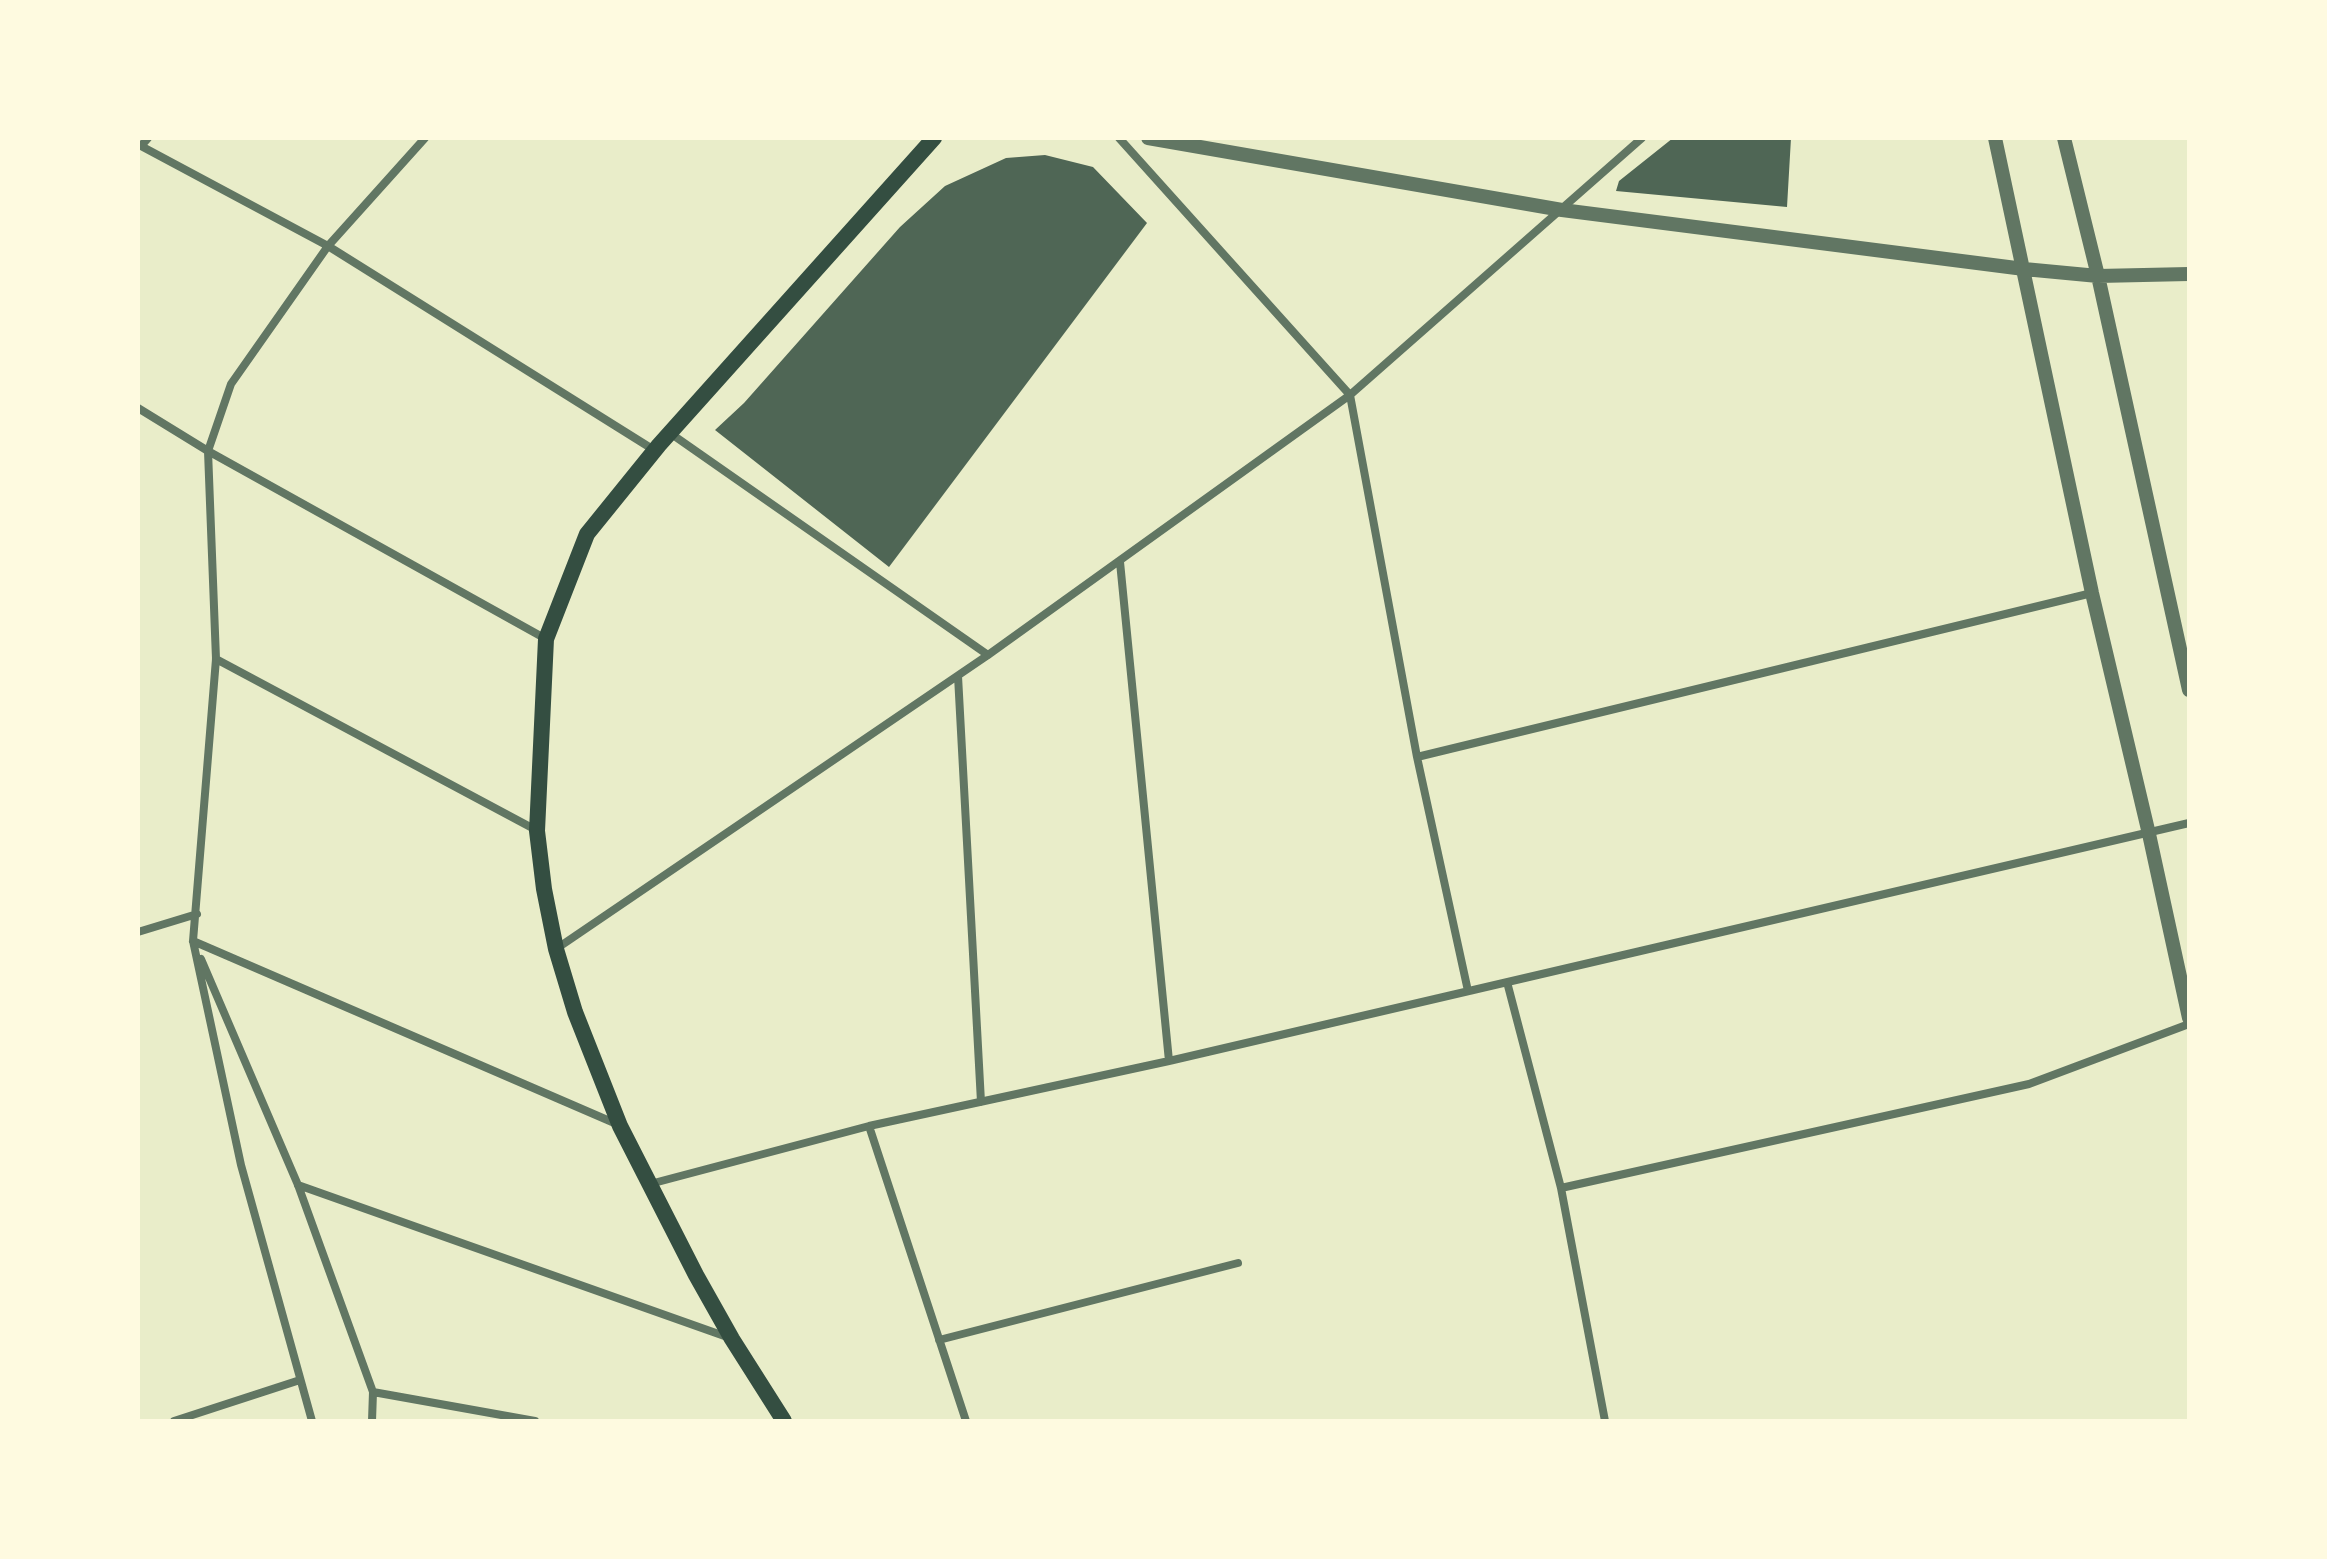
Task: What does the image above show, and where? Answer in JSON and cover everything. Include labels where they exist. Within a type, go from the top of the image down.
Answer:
[{"type":"main road","points":[[784,1421],[732,1339],[620,1126],[575,1012],[556,949],[537,831],[546,639],[587,534],[670,433],[934,138]]},
{"type":"street","points":[[148,138],[141,146],[328,246],[655,451]]},
{"type":"street","points":[[312,1421],[241,1165],[193,941],[216,659],[208,451],[231,384],[328,246],[425,138]]},
{"type":"street","points":[[1119,138],[1350,395],[1417,757],[1468,991]]},
{"type":"street","points":[[1148,138],[1562,210],[2024,269],[2098,276],[2189,274]]},
{"type":"street","points":[[1627,138],[1631,148]]},
{"type":"street","points":[[556,949],[958,676],[1350,395],[1642,138]]},
{"type":"street","points":[[1995,138],[2092,593],[2189,1018]]},
{"type":"street","points":[[2064,138],[2098,276],[2189,690]]},
{"type":"street","points":[[138,408],[208,451],[546,639]]},
{"type":"street","points":[[670,433],[988,655]]},
{"type":"street","points":[[1120,562],[1169,1061]]},
{"type":"street","points":[[1417,757],[2092,593]]},
{"type":"street","points":[[216,659],[537,831]]},
{"type":"street","points":[[958,676],[981,1102]]},
{"type":"street","points":[[650,1184],[869,1126],[1169,1061],[2189,823]]},
{"type":"street","points":[[138,932],[197,914]]},
{"type":"street","points":[[193,941],[620,1126]]},
{"type":"street","points":[[193,941],[298,1185],[373,1392],[372,1421]]},
{"type":"street","points":[[1507,982],[1561,1188],[1605,1421]]},
{"type":"street","points":[[1561,1188],[2029,1084],[2189,1024]]},
{"type":"street","points":[[869,1126],[966,1421]]},
{"type":"street","points":[[298,1185],[732,1339]]},
{"type":"street","points":[[939,1340],[1238,1263]]},
{"type":"street","points":[[174,1421],[300,1380]]},
{"type":"street","points":[[373,1392],[535,1421]]},
{"type":"building","points":[[1673,138],[1791,138],[1787,207],[1616,191],[1619,181]]},
{"type":"building","points":[[1045,155],[1093,167],[1147,223],[889,567],[715,430],[744,403],[900,227],[945,186],[1006,158]]}]
